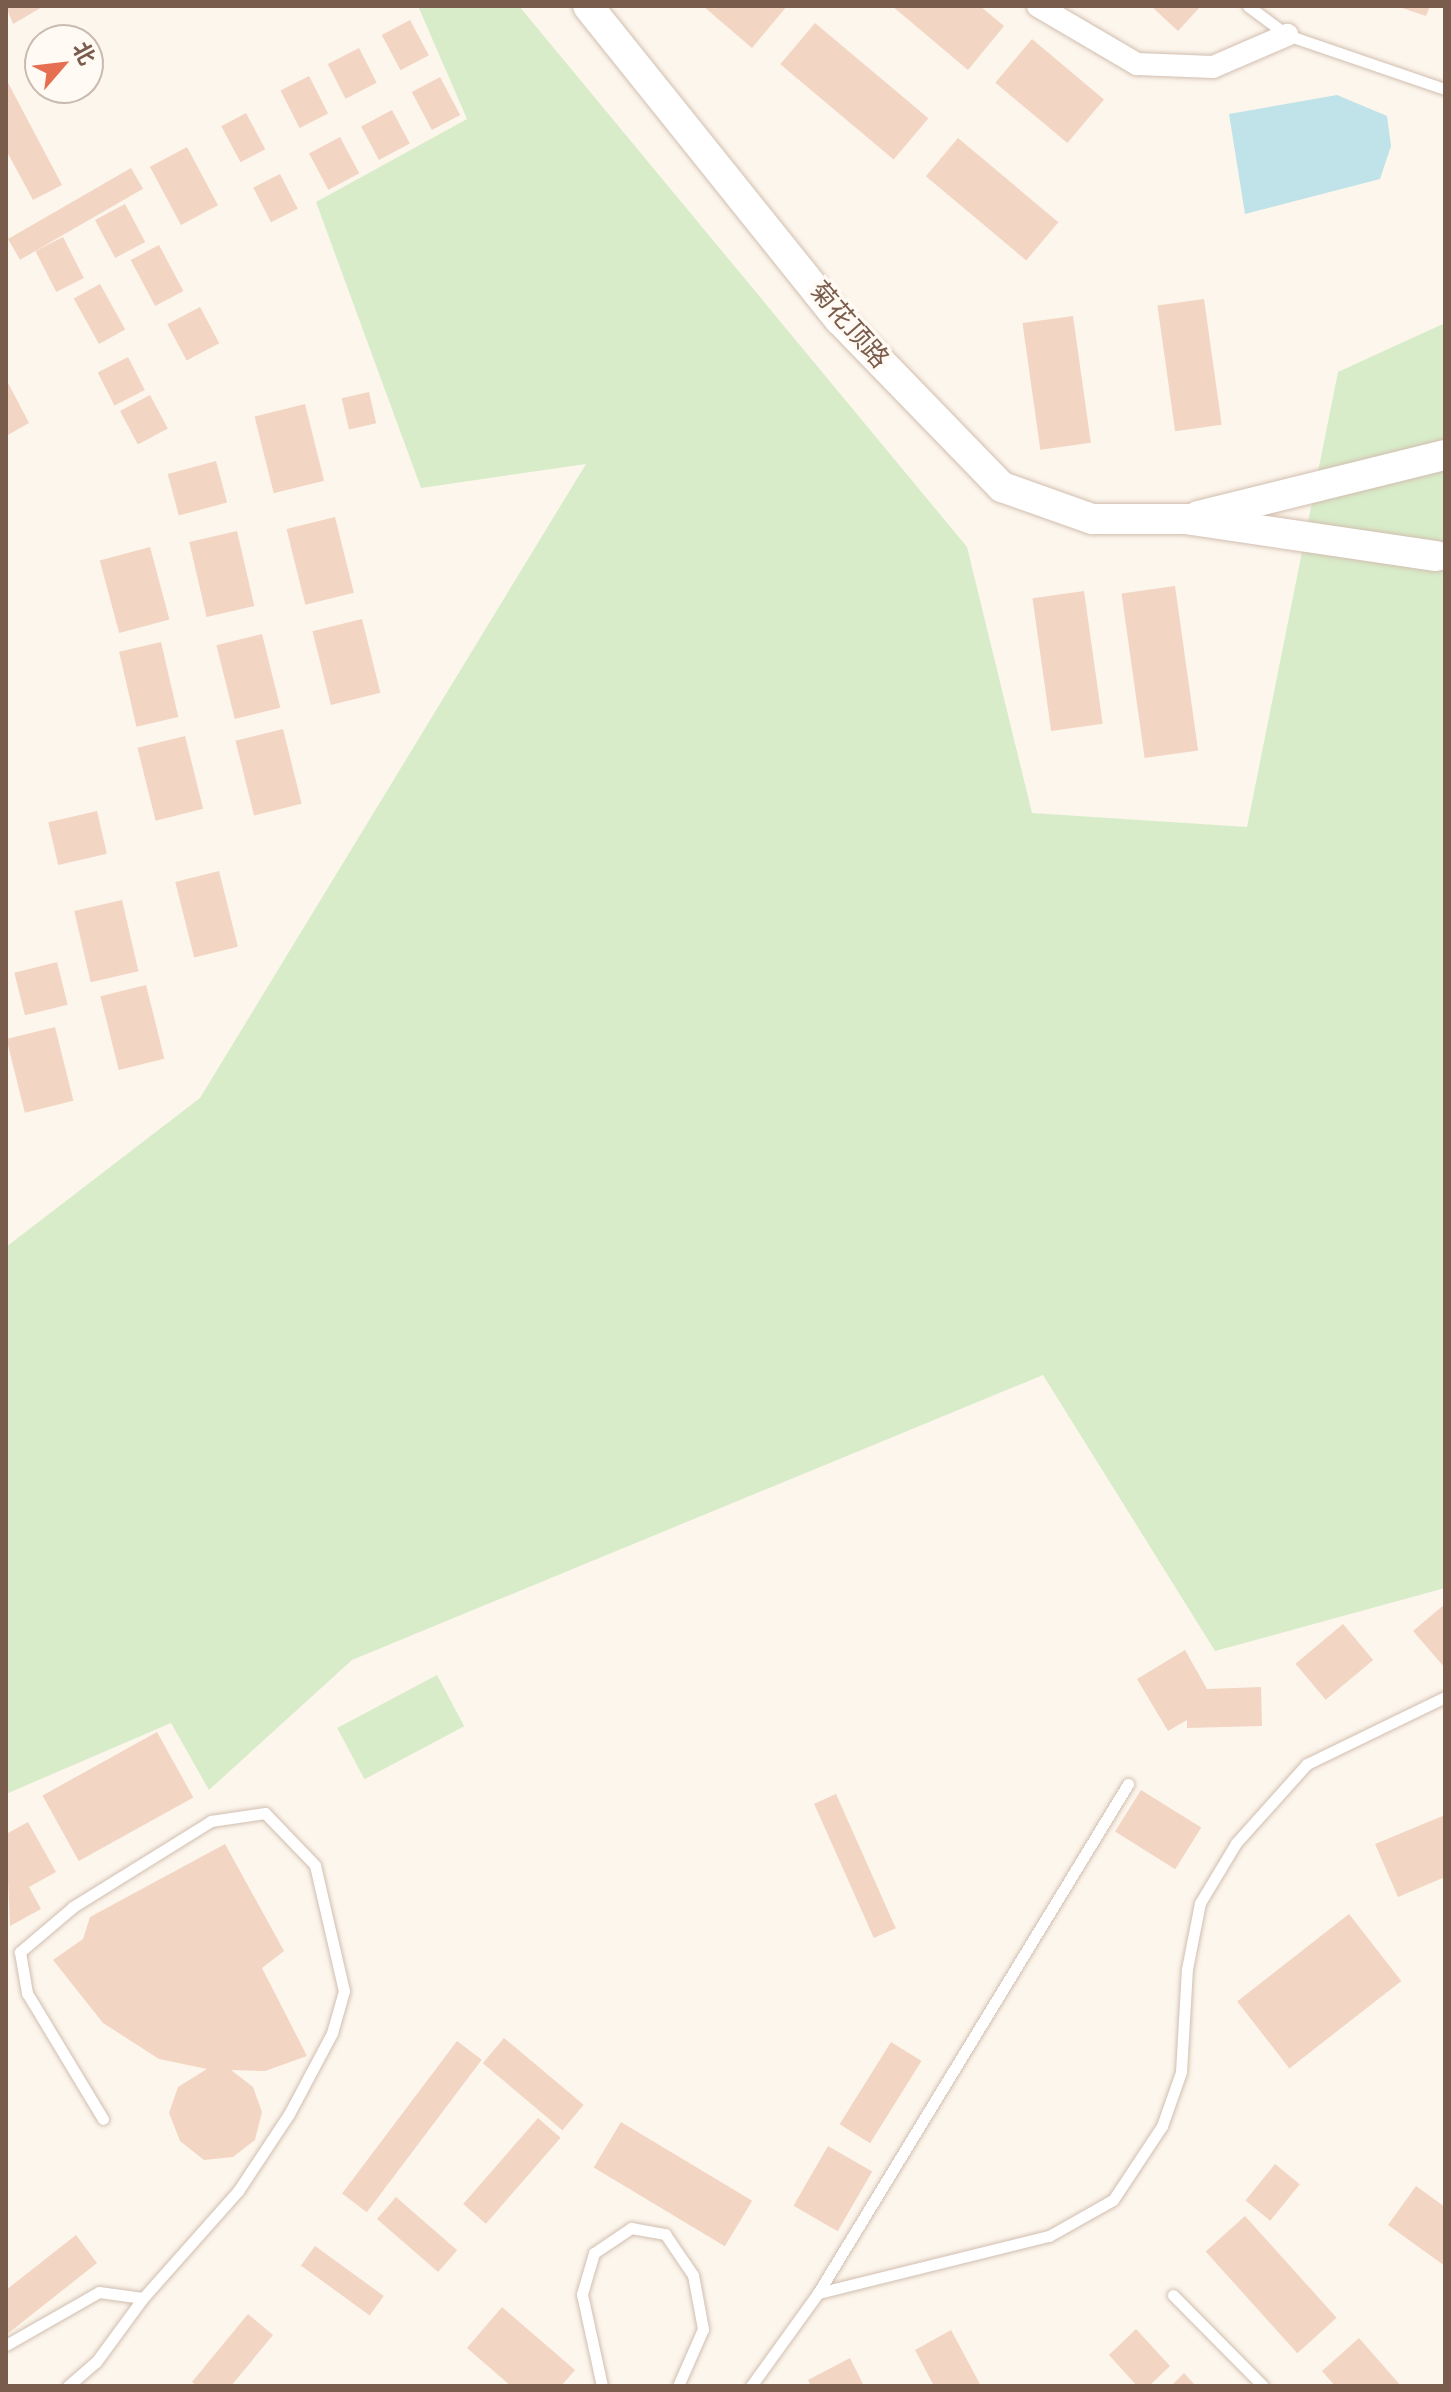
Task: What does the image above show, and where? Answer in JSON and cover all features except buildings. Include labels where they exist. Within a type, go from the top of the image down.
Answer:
[{"type":"street","name":"菊花顶路","points":[[588,6],[840,320],[1002,487],[1092,519],[1185,519],[1436,556]]},
{"type":"street","points":[[1038,6],[1137,64],[1213,67],[1287,35]]},
{"type":"street","name":"菊花顶路","points":[[1185,519],[1445,455]]},
{"type":"lane","points":[[1248,6],[1287,35],[1445,89]]},
{"type":"lane","points":[[818,2293],[1049,2236],[1113,2200],[1162,2126],[1181,2072],[1187,1969],[1200,1903],[1236,1843],[1307,1764],[1445,1697]]},
{"type":"lane","points":[[751,2386],[818,2293],[1128,1784]]},
{"type":"lane","points":[[68,2386],[96,2362],[143,2298],[238,2191],[289,2114],[332,2033],[344,1991],[315,1865],[265,1813],[211,1821],[73,1907],[20,1952],[27,1993],[103,2119]]},
{"type":"lane","points":[[602,2386],[582,2294],[594,2253],[631,2228],[665,2234],[693,2275],[703,2329],[678,2386]]},
{"type":"lane","points":[[6,2345],[99,2292],[143,2298]]},
{"type":"lane","points":[[1173,2295],[1263,2386]]},
{"type":"green space","points":[[418,6],[519,6],[967,547],[1032,813],[1247,827],[1338,372],[1445,323],[1445,1588],[1215,1651],[1043,1375],[352,1660],[209,1790],[171,1723],[6,1794],[6,1247],[200,1098],[586,464],[421,488],[316,202],[467,119]]},
{"type":"green space","points":[[437,1675],[464,1726],[364,1779],[337,1728]]},
{"type":"water","points":[[1337,95],[1387,116],[1391,146],[1380,179],[1245,214],[1229,114]]}]
